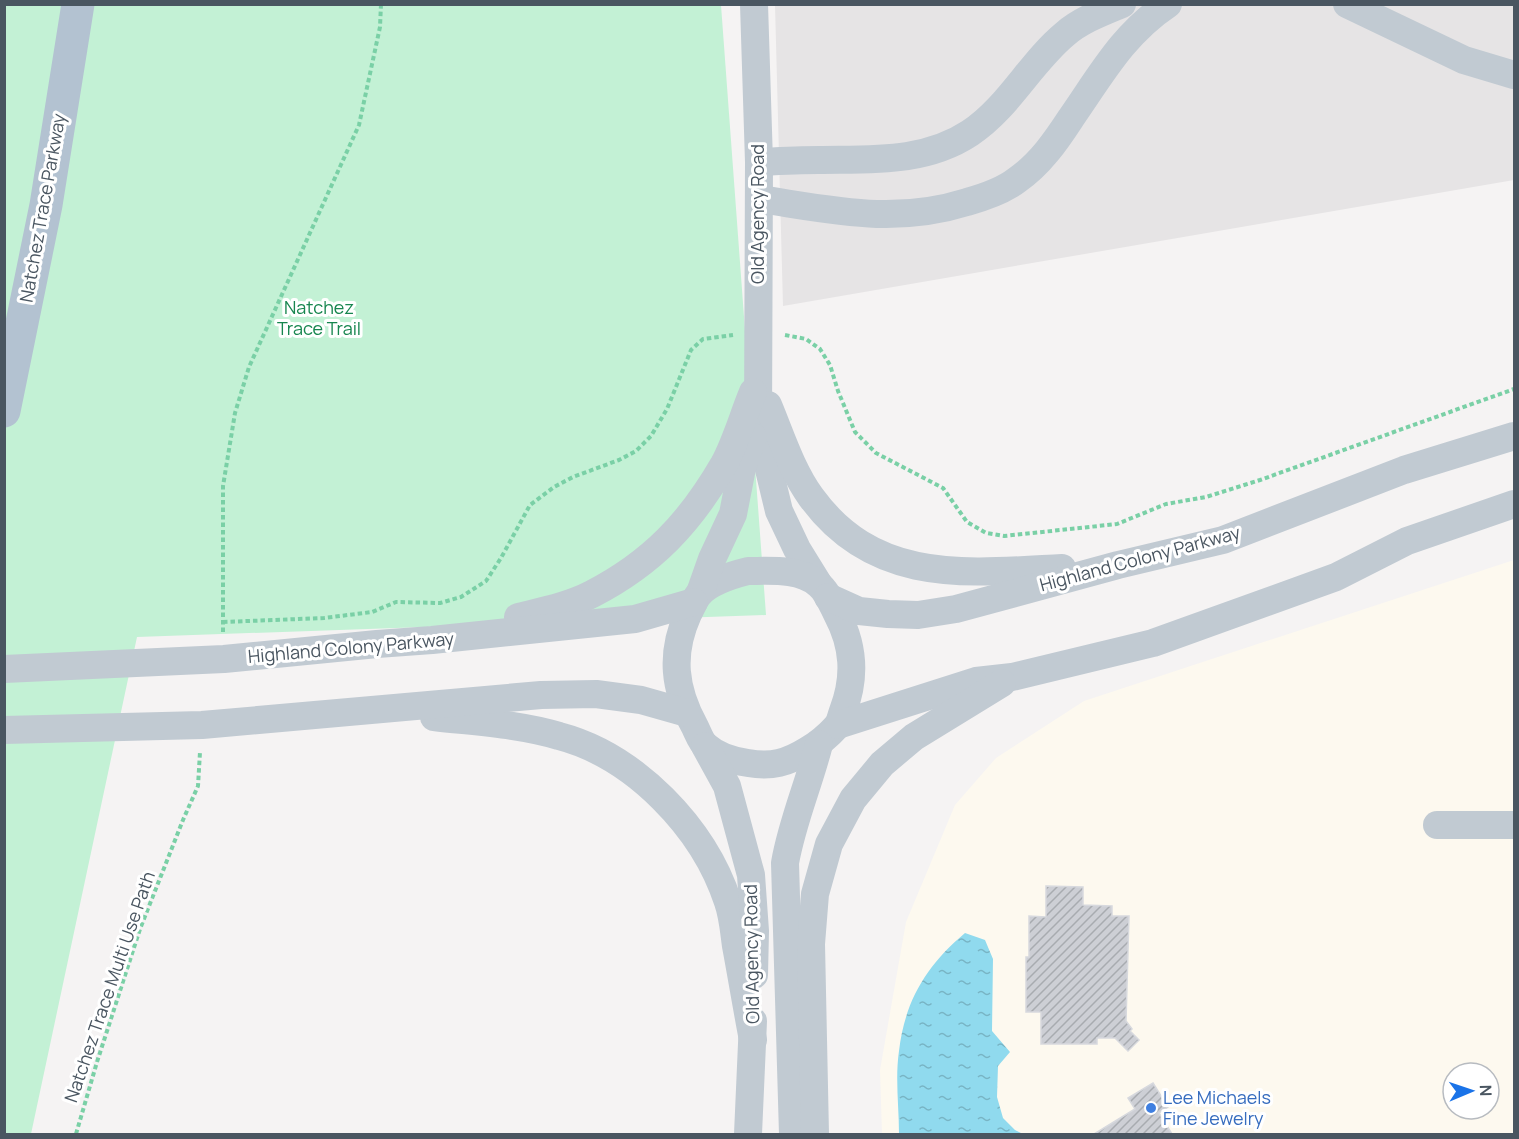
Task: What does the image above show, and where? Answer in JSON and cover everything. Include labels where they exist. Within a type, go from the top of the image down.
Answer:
[{"type":"main road","name":"Natchez Trace Parkway","points":[[4,411],[46,205],[78,4]]},
{"type":"street","name":"Old Agency Road","points":[[754,4],[759,162],[758,424],[779,512],[797,549],[823,590]]},
{"type":"street","points":[[759,162],[904,158],[939,149],[970,133],[999,108],[1032,68],[1066,33],[1100,13],[1122,4]]},
{"type":"street","points":[[759,199],[884,215],[923,213],[988,196],[1017,180],[1045,155],[1108,61],[1138,27],[1168,4]]},
{"type":"street","points":[[1347,4],[1464,60],[1515,75]]},
{"type":"street","points":[[758,379],[792,464],[811,496],[833,523],[857,541],[882,555],[914,567],[967,573],[1118,566]]},
{"type":"street","points":[[432,640],[565,605],[591,595],[640,565],[669,541],[697,506],[725,462],[758,379]]},
{"type":"street","name":"Old Agency Road","points":[[697,598],[733,514],[742,468],[758,424]]},
{"type":"street","name":"Highland Colony Parkway","points":[[823,590],[859,611],[918,615],[956,609],[1223,540],[1404,471],[1515,436]]},
{"type":"street","points":[[828,734],[846,703],[852,676],[851,649],[842,623],[823,590],[800,574],[775,570],[748,571],[726,577],[697,598],[681,630],[676,656],[677,683],[687,713],[705,746],[733,761],[768,766],[794,759],[828,734],[976,681],[1012,677],[1153,643],[1336,577],[1407,541],[1515,504]]},
{"type":"street","name":"Highland Colony Parkway","points":[[4,669],[224,659],[432,640],[635,619],[697,598]]},
{"type":"street","points":[[815,1134],[811,944],[815,894],[829,843],[853,799],[882,764],[914,737],[1012,677]]},
{"type":"street","points":[[4,730],[202,724],[542,695],[596,694],[641,700],[687,713]]},
{"type":"street","points":[[366,710],[505,725],[560,736],[599,751],[639,777],[671,806],[704,850],[728,902],[753,1040]]},
{"type":"street","name":"Old Agency Road","points":[[793,1134],[785,863],[790,834],[828,734]]},
{"type":"street","name":"Old Agency Road","points":[[705,746],[726,786],[751,875],[755,932],[748,1134]]},
{"type":"street","points":[[1437,825],[1515,825]]},
{"type":"path","points":[[224,659],[223,486],[235,413],[249,367],[359,125],[380,27],[381,4]]},
{"type":"path","points":[[223,622],[324,618],[372,612],[396,602],[440,603],[461,597],[486,581],[530,505],[554,487],[573,477],[619,460],[636,451],[651,436],[667,409],[690,350],[703,339],[758,334],[785,335],[806,339],[820,349],[830,365],[838,392],[855,432],[876,453],[943,488],[967,522],[986,533],[1004,537],[1117,524],[1166,504],[1206,497],[1260,480],[1515,389]]},
{"type":"path","name":"Natchez Trace Multi Use Path","points":[[76,1134],[140,929],[198,786],[202,724]]},
{"type":"shaded area","points":[[775,5],[1514,5],[1514,180],[783,306]]},
{"type":"shaded area","points":[[1514,560],[1514,1134],[882,1134],[880,1070],[906,922],[955,805],[996,758],[1084,701]]},
{"type":"green space","name":"Natchez Trace Trail","points":[[5,5],[721,5],[766,615],[137,637],[31,1134],[5,1134]]},
{"type":"water","points":[[965,933],[985,940],[993,959],[992,1031],[1010,1052],[998,1066],[997,1097],[1003,1118],[1015,1130],[1023,1134],[899,1134],[898,1061],[906,1016],[912,1000],[929,971]]},
{"type":"building","points":[[1046,886],[1083,887],[1083,905],[1112,906],[1112,916],[1129,916],[1126,1021],[1132,1029],[1130,1031],[1139,1040],[1128,1051],[1115,1038],[1097,1038],[1097,1044],[1041,1044],[1041,1012],[1026,1012],[1026,957],[1029,957],[1029,916],[1046,917]]},
{"type":"building","name":"Lee Michaels Fine Jewelry","points":[[1153,1083],[1168,1107],[1159,1113],[1172,1134],[1094,1134],[1135,1109],[1128,1098]]},
{"type":"place","name":"Lee Michaels Fine Jewelry","points":[[1151,1108]]}]
